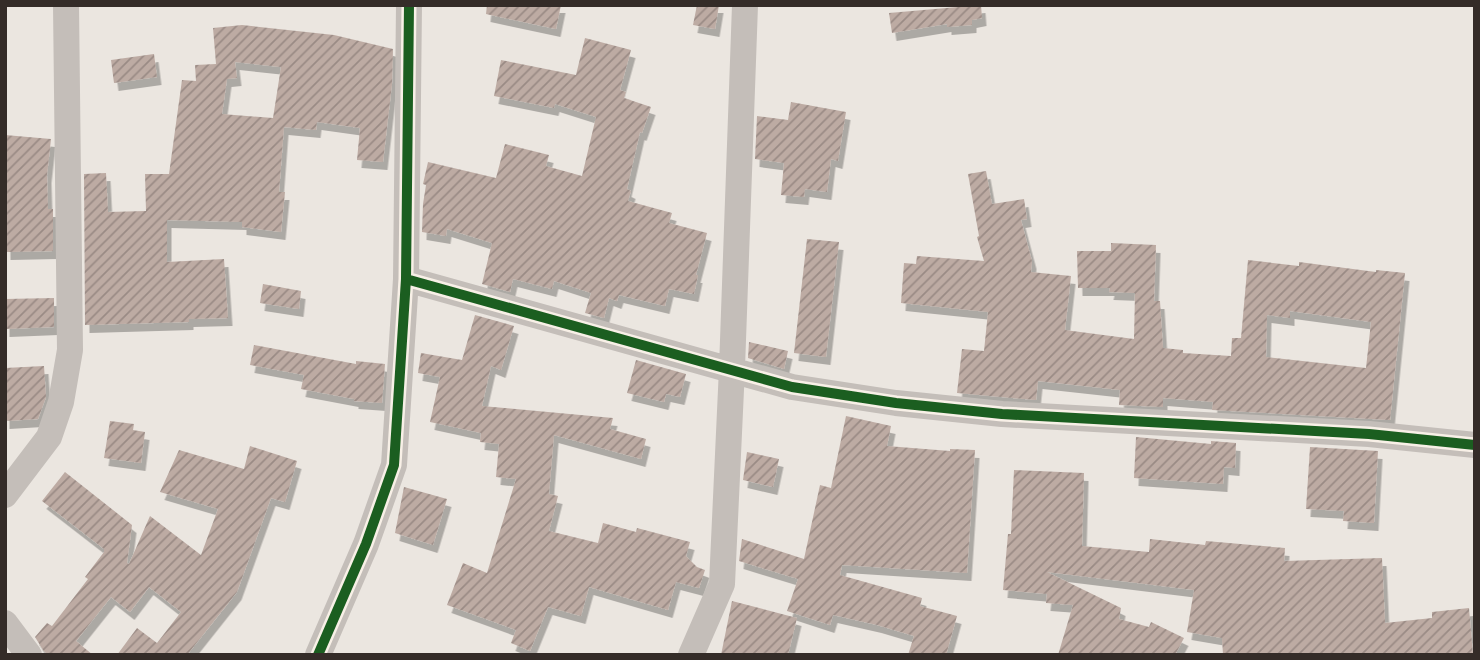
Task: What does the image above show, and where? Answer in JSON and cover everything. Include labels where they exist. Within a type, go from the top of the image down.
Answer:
[{"type":"street","points":[[5,495],[49,437],[61,402],[70,350],[66,5]]},
{"type":"street","points":[[318,655],[366,544],[394,465],[406,279],[409,5]]},
{"type":"street","points":[[691,655],[722,584],[745,5]]},
{"type":"street","points":[[406,279],[732,368],[792,387],[896,403],[1002,414],[1369,435],[1475,445]]},
{"type":"street","points":[[5,622],[29,655]]},
{"type":"building","points":[[487,5],[561,5],[556,29],[486,14]]},
{"type":"building","points":[[697,5],[719,5],[715,29],[693,25]]},
{"type":"building","points":[[981,5],[982,18],[972,20],[972,25],[947,27],[947,24],[892,33],[889,13]]},
{"type":"building","points":[[242,25],[334,35],[393,49],[383,162],[357,160],[360,128],[317,122],[316,130],[284,127],[279,192],[285,192],[281,232],[242,227],[242,222],[167,220],[167,262],[224,259],[228,318],[85,325],[84,174],[106,173],[108,212],[146,211],[145,174],[169,174],[182,80],[196,81],[195,65],[216,64],[213,28]],"holes":[[[235,62],[281,67],[273,118],[222,114],[227,79],[237,78]]]},
{"type":"building","points":[[585,38],[631,50],[620,90],[626,92],[624,98],[651,107],[642,133],[640,132],[627,189],[631,191],[628,201],[672,213],[669,223],[707,233],[694,294],[669,289],[665,306],[619,295],[617,301],[609,298],[604,318],[585,313],[591,293],[554,281],[552,289],[513,279],[510,292],[482,284],[492,243],[447,229],[446,236],[422,232],[426,185],[423,184],[428,162],[496,178],[505,144],[549,155],[546,166],[582,176],[596,117],[555,104],[554,108],[494,96],[501,60],[576,75]]},
{"type":"building","points":[[154,54],[157,77],[114,83],[111,60]]},
{"type":"building","points":[[791,102],[846,112],[838,161],[831,159],[827,192],[805,189],[804,197],[781,195],[784,163],[755,159],[757,116],[788,120]]},
{"type":"building","points":[[5,135],[51,139],[47,175],[48,209],[53,209],[53,251],[6,252]]},
{"type":"building","points":[[986,171],[992,204],[1024,199],[1027,219],[1021,220],[1032,261],[1031,272],[1071,276],[1065,330],[1134,339],[1135,293],[1109,292],[1110,288],[1078,288],[1077,251],[1111,251],[1111,243],[1156,245],[1154,301],[1160,301],[1163,348],[1183,350],[1183,353],[1231,356],[1232,338],[1241,338],[1248,260],[1299,266],[1299,262],[1405,273],[1390,420],[1212,410],[1213,402],[1163,398],[1163,407],[1119,405],[1120,390],[1038,381],[1036,400],[957,393],[962,349],[984,351],[988,312],[901,303],[904,263],[916,264],[917,256],[984,261],[977,237],[979,236],[968,174]],"holes":[[[1290,311],[1371,322],[1366,368],[1266,357],[1267,315],[1290,318]]]},
{"type":"building","points":[[807,239],[839,242],[826,357],[794,353]]},
{"type":"building","points":[[263,284],[301,291],[299,309],[260,303]]},
{"type":"building","points":[[54,298],[54,327],[5,329],[5,299]]},
{"type":"building","points":[[475,315],[514,326],[501,370],[491,366],[482,406],[613,418],[610,429],[646,439],[641,459],[554,435],[549,494],[558,496],[549,531],[598,543],[603,523],[636,532],[637,528],[690,542],[686,556],[697,567],[705,570],[699,588],[676,582],[668,610],[589,587],[581,616],[548,607],[530,651],[511,643],[516,630],[447,605],[463,563],[487,573],[516,479],[496,477],[499,444],[480,442],[481,433],[430,422],[440,377],[418,373],[421,353],[462,360]]},
{"type":"building","points":[[749,342],[788,351],[784,369],[748,358]]},
{"type":"building","points":[[254,345],[356,364],[356,361],[385,364],[382,403],[354,401],[301,389],[304,375],[250,365]]},
{"type":"building","points":[[636,360],[686,374],[680,397],[666,394],[664,402],[627,393]]},
{"type":"building","points":[[44,366],[46,397],[38,419],[5,421],[5,368]]},
{"type":"building","points":[[846,416],[891,426],[887,446],[950,451],[975,450],[967,573],[842,565],[840,575],[922,598],[920,606],[957,616],[946,655],[908,655],[914,636],[877,625],[833,615],[830,625],[787,611],[798,579],[739,561],[742,539],[804,559],[820,485],[831,488]]},
{"type":"building","points":[[110,421],[134,424],[133,430],[145,432],[141,463],[104,458]]},
{"type":"building","points":[[1136,437],[1211,444],[1211,441],[1236,443],[1235,468],[1224,467],[1223,484],[1134,478]]},
{"type":"building","points":[[250,446],[297,461],[285,502],[271,498],[237,592],[187,655],[117,655],[137,628],[157,643],[181,612],[149,587],[130,612],[111,597],[76,641],[93,655],[48,655],[35,637],[47,623],[52,626],[88,579],[85,577],[104,552],[104,549],[42,501],[65,472],[132,525],[127,563],[129,564],[150,516],[201,555],[218,509],[160,492],[179,450],[244,469]]},
{"type":"building","points":[[1310,447],[1378,451],[1374,523],[1343,521],[1344,511],[1306,509]]},
{"type":"building","points":[[747,452],[779,459],[773,487],[743,480]]},
{"type":"building","points":[[1014,470],[1084,473],[1082,546],[1149,552],[1150,539],[1205,545],[1206,541],[1285,548],[1284,561],[1382,558],[1385,623],[1432,618],[1432,612],[1469,608],[1473,655],[1223,655],[1222,638],[1187,632],[1194,590],[1047,572],[1121,608],[1119,619],[1149,627],[1151,622],[1184,638],[1175,655],[1058,655],[1073,605],[1046,603],[1047,594],[1003,590],[1008,534],[1011,534]]},
{"type":"building","points":[[404,487],[447,499],[433,545],[395,533]]},
{"type":"building","points":[[732,601],[797,618],[788,655],[721,655]]},
{"type":"cycle path","points":[[318,655],[366,544],[394,465],[406,279],[409,5]]},
{"type":"cycle path","points":[[406,279],[792,387],[896,403],[1002,414],[1369,434],[1475,445]]}]
